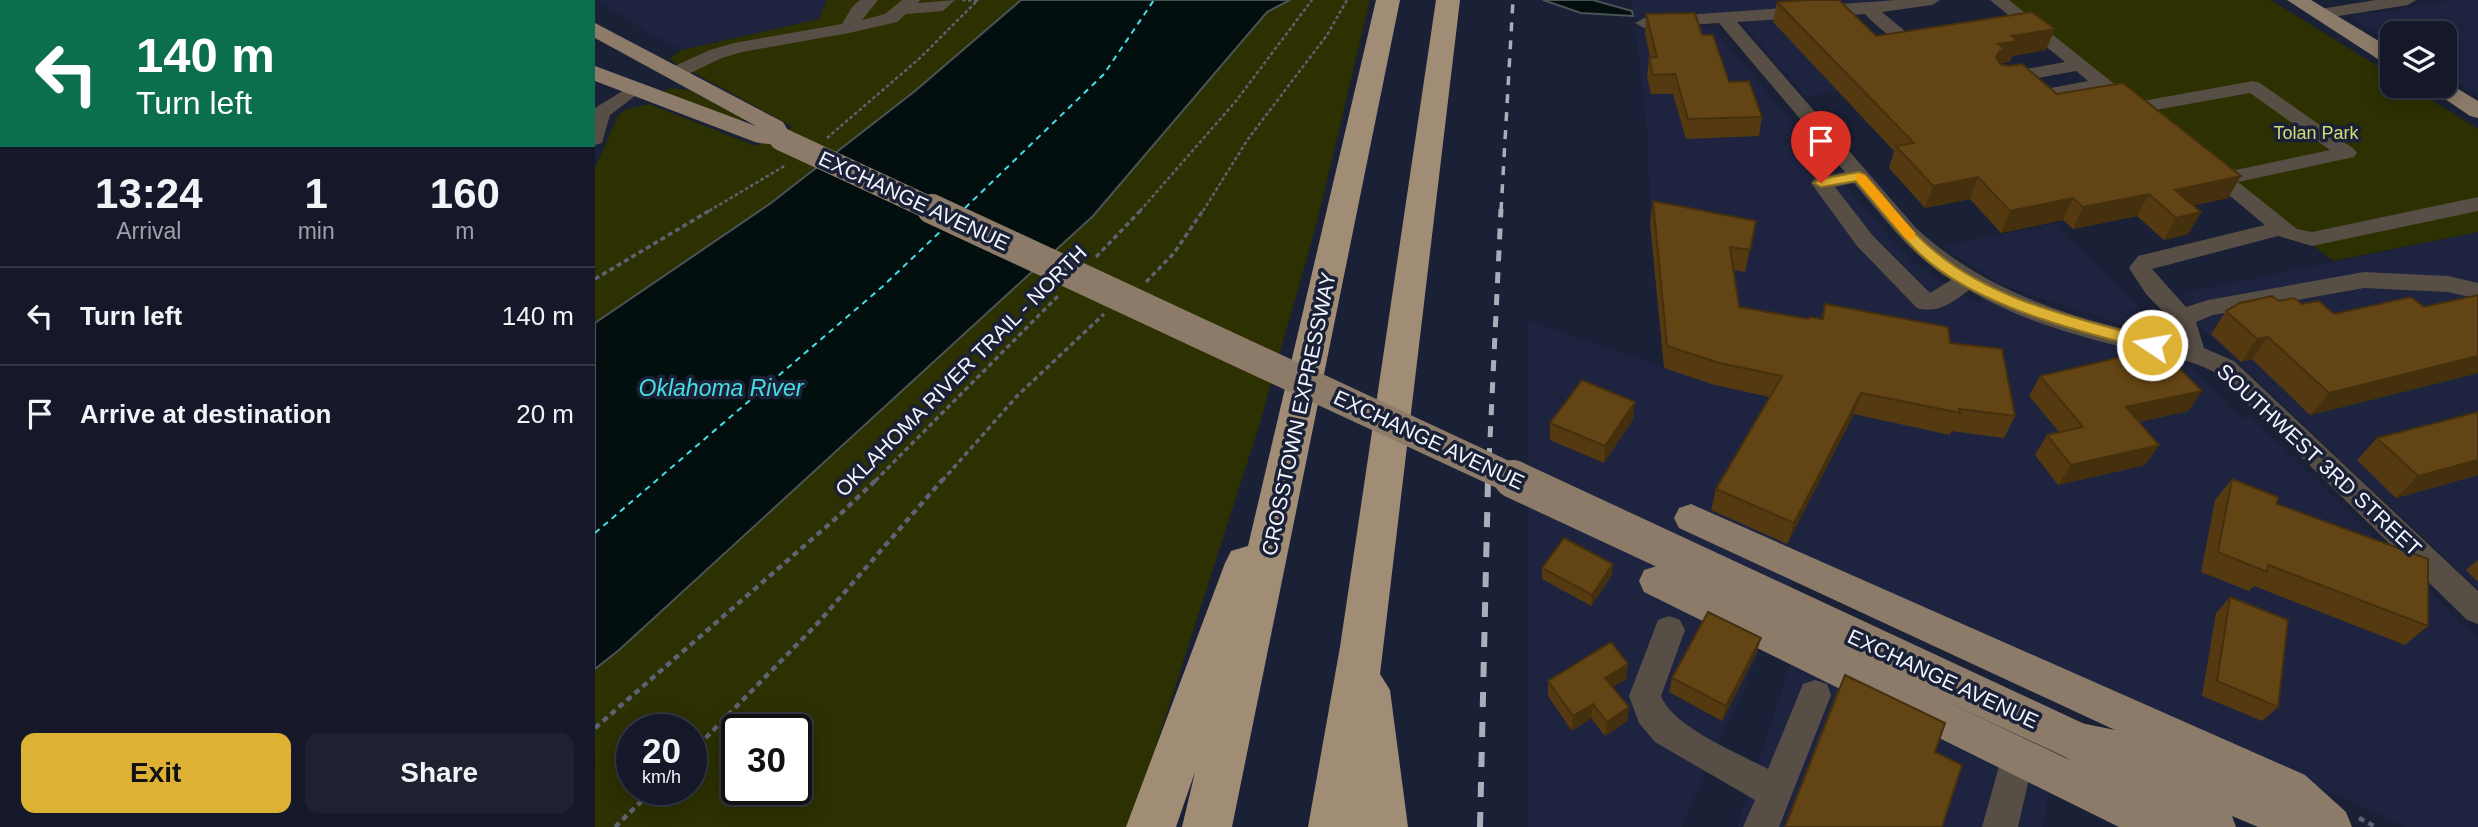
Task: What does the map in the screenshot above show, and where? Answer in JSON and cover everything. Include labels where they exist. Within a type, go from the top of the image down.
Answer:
[{"type":"highway","name":"CROSSTOWN EXPRESSWAY","points":[[1207,827],[1388,0]]},
{"type":"highway","points":[[1333,827],[1362,647],[1448,0]]},
{"type":"highway","points":[[1151,827],[1299,414]]},
{"type":"highway","points":[[1362,647],[1383,827]]},
{"type":"main road","points":[[2297,0],[2380,51]]},
{"type":"main road","name":"EXCHANGE AVENUE","points":[[595,29],[775,127],[781,139]]},
{"type":"main road","points":[[634,90],[649,58]]},
{"type":"main road","points":[[595,66],[649,58]]},
{"type":"main road","name":"EXCHANGE AVENUE","points":[[595,73],[757,137],[781,139],[2076,741],[2131,782],[2215,827]]},
{"type":"main road","points":[[634,90],[685,78]]},
{"type":"main road","points":[[2457,98],[2478,111]]},
{"type":"main road","points":[[1691,518],[2290,790],[2331,827]]},
{"type":"main road","points":[[1657,580],[2165,827]]},
{"type":"main road","name":"EXCHANGE AVENUE","points":[[2076,741],[2139,755],[2308,827]]},
{"type":"street","points":[[849,28],[858,11],[870,0]]},
{"type":"street","points":[[685,78],[716,54],[740,47],[849,28],[891,18],[906,5],[937,7],[947,0]]},
{"type":"street","points":[[1644,23],[1869,9],[1932,0]]},
{"type":"street","points":[[1999,0],[2152,123]]},
{"type":"street","points":[[2320,14],[2408,0]]},
{"type":"street","points":[[1869,9],[1897,37],[1949,33]]},
{"type":"street","name":"SOUTHWEST 3RD STREET","points":[[1724,18],[1908,233],[1933,258],[1967,280],[2015,303],[2095,331],[2193,352],[2217,362],[2236,376],[2478,611]]},
{"type":"street","points":[[1987,27],[2025,21]]},
{"type":"street","points":[[2000,79],[2080,65]]},
{"type":"street","points":[[2037,96],[2103,84]]},
{"type":"street","points":[[2133,108],[2253,87],[2347,153],[2221,179]]},
{"type":"street","points":[[595,139],[601,113],[634,90]]},
{"type":"street","points":[[2191,155],[2290,234],[2312,239],[2478,204]]},
{"type":"street","points":[[1859,176],[1821,183],[1865,241],[1925,302],[1940,300],[1967,280]]},
{"type":"street","points":[[2193,352],[2183,318],[2159,297],[2140,268],[2146,261],[2283,228]]},
{"type":"street","points":[[1865,241],[1908,233]]},
{"type":"street","points":[[2183,318],[2208,308],[2364,280],[2448,284],[2478,291]]},
{"type":"street","points":[[1657,580],[1691,518]]},
{"type":"street","points":[[1669,630],[1646,696],[1651,712],[1667,731],[1775,792]]},
{"type":"street","points":[[1761,827],[1815,695]]},
{"type":"street","points":[[2000,827],[2017,757]]},
{"type":"path","points":[[958,0],[978,1]]},
{"type":"path","points":[[1142,285],[1166,263],[1247,139],[1313,52],[1347,0]]},
{"type":"path","name":"OKLAHOMA RIVER TRAIL - NORTH","points":[[1089,265],[1136,218],[1206,140],[1258,75],[1310,2]]},
{"type":"path","name":"OKLAHOMA RIVER TRAIL - NORTH","points":[[595,728],[834,520],[908,449],[1062,292]]},
{"type":"path","points":[[707,736],[827,612],[949,471],[1065,348],[1112,308]]},
{"type":"path","points":[[615,827],[638,805]]},
{"type":"shaded area","points":[[596,0],[827,0],[819,19],[682,50],[645,31]]},
{"type":"shaded area","points":[[1632,0],[1878,0],[1634,19]]},
{"type":"shaded area","points":[[2456,0],[2478,0],[2478,95],[2457,82],[2457,21],[2380,21],[2380,36],[2349,17]]},
{"type":"shaded area","points":[[1842,18],[1905,80],[1806,97],[1745,26],[1753,21]]},
{"type":"shaded area","points":[[1712,27],[1913,262],[1933,277],[1981,304],[1983,297],[2183,358],[2227,406],[2244,419],[2250,415],[2478,640],[2478,827],[2408,827],[1803,558],[1681,827],[1528,827],[1528,321],[1664,367],[1650,223],[1648,140],[1636,29]]},
{"type":"shaded area","points":[[2053,224],[2158,326],[2151,331],[2131,327],[2027,294],[1997,282],[1942,246]]},
{"type":"shaded area","points":[[2478,232],[2478,589],[2196,323],[2206,314],[2184,293]]},
{"type":"shaded area","points":[[1790,665],[2049,792],[2043,827],[1737,827]]},
{"type":"green space","points":[[827,0],[1370,0],[1318,218],[1260,423],[1130,827],[595,827],[595,168],[618,115],[627,109],[649,104],[756,146],[793,127],[669,59],[682,50],[819,19]]},
{"type":"green space","name":"Tolan Park","points":[[2005,0],[2271,0],[2380,68],[2380,98],[2428,98],[2478,129],[2478,232],[2333,261]]},
{"type":"green space","points":[[670,88],[689,90],[743,119],[739,122],[663,92]]},
{"type":"water","name":"Oklahoma River","points":[[1021,0],[1290,0],[1267,12],[1093,216],[595,669],[595,323],[771,203],[915,91]]},
{"type":"water","points":[[1543,0],[1593,0],[1632,11],[1633,16],[1581,13]]},
{"type":"building","points":[[1839,0],[1876,36],[2032,12],[2055,29],[2012,36],[2018,41],[1998,44],[2006,50],[2000,51],[1996,57],[2000,64],[2022,64],[2057,94],[2123,83],[2241,176],[2175,190],[2201,212],[2176,218],[2149,194],[2083,207],[2073,198],[2010,211],[1978,177],[1933,186],[1896,146],[1914,143],[1777,2]]},
{"type":"building","points":[[1695,13],[1702,35],[1713,35],[1729,82],[1749,81],[1762,117],[1688,119],[1675,74],[1653,75],[1649,58],[1657,57],[1646,14]]},
{"type":"building","points":[[1653,201],[1756,221],[1750,250],[1730,247],[1739,307],[1808,319],[1823,319],[1825,304],[1948,327],[1950,343],[2002,349],[2015,416],[1959,409],[1960,413],[1861,393],[1794,523],[1716,489],[1782,376],[1719,363],[1667,346]]},
{"type":"building","points":[[2478,295],[2478,356],[2329,393],[2268,337],[2257,339],[2226,311],[2240,303],[2272,296],[2279,301],[2294,298],[2302,304],[2319,301],[2334,314],[2411,297],[2424,307]]},
{"type":"building","points":[[2164,353],[2202,391],[2126,407],[2159,445],[2071,465],[2047,435],[2083,427],[2040,376],[2130,355],[2134,360]]},
{"type":"building","points":[[1582,380],[1635,402],[1605,446],[1550,423]]},
{"type":"building","points":[[2478,412],[2478,460],[2418,476],[2377,438]]},
{"type":"building","points":[[2232,479],[2278,497],[2277,504],[2428,559],[2428,626],[2268,565],[2267,572],[2218,552]]},
{"type":"building","points":[[1564,538],[1613,564],[1592,595],[1542,568]]},
{"type":"building","points":[[2230,597],[2288,620],[2278,707],[2217,681]]},
{"type":"building","points":[[1708,612],[1761,638],[1726,706],[1672,678]]},
{"type":"building","points":[[1611,642],[1628,664],[1605,678],[1629,707],[1607,722],[1593,704],[1573,716],[1548,681]]},
{"type":"building","points":[[1845,675],[1945,723],[1935,752],[1962,765],[1942,827],[1785,827]]},
{"type":"ferry route","points":[[965,208],[1104,74],[1154,0]]},
{"type":"ferry route","points":[[595,533],[882,287],[943,229]]},
{"type":"railway","points":[[1501,211],[1513,0]]},
{"type":"railway","points":[[1488,481],[1501,209]]},
{"type":"railway","points":[[1480,827],[1488,479]]},
{"type":"slow traffic","points":[[1860,177],[1910,236]]},
{"type":"route","points":[[1821,183],[1859,176],[1924,250],[1944,266],[1994,295],[2095,331],[2152,345]]}]
